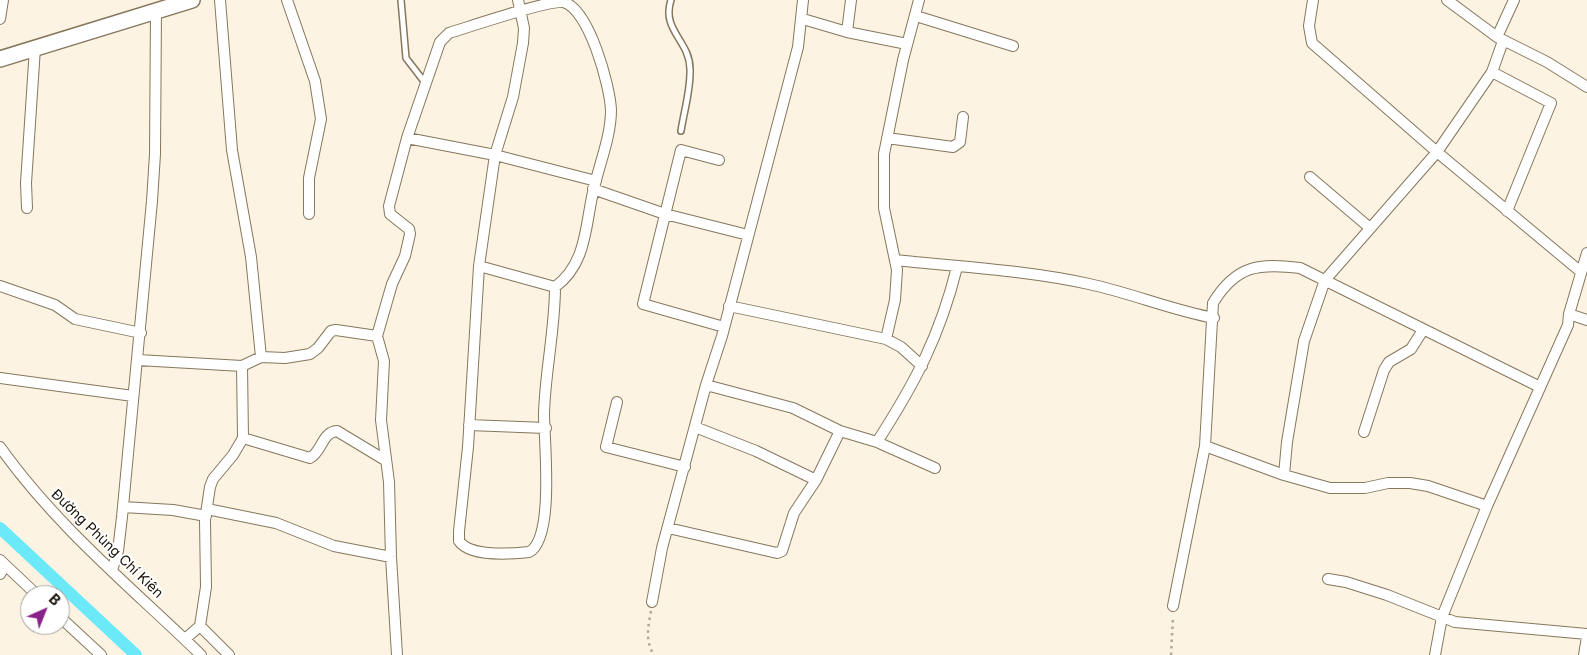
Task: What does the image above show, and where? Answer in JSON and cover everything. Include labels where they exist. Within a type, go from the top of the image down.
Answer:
[{"type":"main road","points":[[0,59],[192,0]]},
{"type":"street","points":[[0,19],[3,0]]},
{"type":"street","points":[[220,0],[232,150],[251,257],[261,357]]},
{"type":"street","points":[[287,0],[315,81],[321,119],[309,178],[310,214]]},
{"type":"street","points":[[397,655],[391,557],[390,482],[385,460],[381,420],[384,361],[377,336],[392,284],[404,256],[410,234],[409,229],[392,216],[389,210],[407,138],[437,48],[445,36],[522,12],[552,2],[562,2],[575,10],[590,35],[604,75],[611,109],[609,127],[581,250],[568,276],[555,287],[544,415],[546,428],[545,500],[539,542],[529,552],[494,553],[468,549],[459,542],[469,425],[479,266],[495,155],[521,65],[524,28],[522,12],[518,0]]},
{"type":"street","points":[[652,602],[655,577],[798,47],[803,19],[803,0]]},
{"type":"street","points":[[847,32],[851,0]]},
{"type":"street","points":[[886,338],[896,293],[896,260],[884,208],[884,154],[907,44],[919,0]]},
{"type":"street","points":[[1313,0],[1309,26],[1312,43],[1437,152],[1581,272]]},
{"type":"street","points":[[1447,0],[1500,39],[1548,62],[1587,87]]},
{"type":"street","points":[[1284,475],[1286,442],[1304,341],[1325,280],[1437,152],[1492,72],[1500,39],[1514,0]]},
{"type":"street","points":[[112,570],[118,550],[141,333],[155,154],[156,10]]},
{"type":"street","points":[[916,16],[1013,46]]},
{"type":"street","points":[[803,19],[847,32],[907,44]]},
{"type":"street","points":[[27,208],[26,184],[35,48]]},
{"type":"street","points":[[1492,72],[1551,103],[1507,211]]},
{"type":"street","points":[[887,138],[953,147],[960,142],[963,118]]},
{"type":"street","points":[[407,138],[495,155],[595,185],[665,214],[748,235]]},
{"type":"street","points":[[719,160],[681,150],[643,304],[724,327]]},
{"type":"street","points":[[1310,177],[1370,228]]},
{"type":"street","points":[[1436,655],[1442,618],[1487,506],[1568,325],[1569,314],[1587,253]]},
{"type":"street","points":[[896,260],[994,268],[1090,284],[1189,313],[1214,318]]},
{"type":"street","points":[[1173,606],[1205,446],[1210,338],[1214,318],[1213,303],[1223,287],[1235,276],[1254,267],[1275,265],[1300,268],[1540,387]]},
{"type":"street","points":[[479,266],[555,287]]},
{"type":"street","points":[[877,442],[922,366],[940,327],[957,266]]},
{"type":"street","points":[[0,286],[55,305],[74,319],[141,333]]},
{"type":"street","points":[[729,306],[886,338],[922,366]]},
{"type":"street","points":[[1569,314],[1587,320]]},
{"type":"street","points":[[138,360],[242,366],[261,357],[285,358],[310,354],[318,348],[331,331],[336,330],[377,336]]},
{"type":"street","points":[[1364,432],[1368,414],[1386,366],[1389,362],[1411,349],[1423,330]]},
{"type":"street","points":[[185,639],[200,626],[206,587],[206,512],[211,482],[234,455],[243,438],[242,366]]},
{"type":"street","points":[[0,378],[134,396]]},
{"type":"street","points":[[706,386],[793,408],[840,431],[877,442],[936,468]]},
{"type":"street","points":[[617,402],[606,447],[685,467]]},
{"type":"street","points":[[469,425],[546,428]]},
{"type":"street","points":[[695,427],[756,451],[816,480]]},
{"type":"street","points":[[243,438],[310,458],[315,454],[328,434],[337,431],[385,460]]},
{"type":"street","points":[[668,528],[777,553],[782,551],[794,513],[816,480],[840,431]]},
{"type":"street","points":[[1205,446],[1284,475],[1330,488],[1365,488],[1388,483],[1410,483],[1428,486],[1487,506]]},
{"type":"street","name":"Đường Phùng Chí Kiên","points":[[0,447],[25,482],[44,503],[201,655]]},
{"type":"street","points":[[123,507],[206,512],[276,523],[334,546],[391,557]]},
{"type":"street","points":[[2,567],[24,585]]},
{"type":"street","points":[[1328,579],[1346,582],[1387,595],[1442,618],[1465,624],[1517,626],[1587,636],[1584,655]]},
{"type":"street","points":[[70,626],[101,655]]},
{"type":"street","points":[[200,626],[229,655]]},
{"type":"lane","points":[[401,0],[406,58],[426,84]]},
{"type":"lane","points":[[671,0],[670,24],[688,52],[690,69],[681,131]]},
{"type":"path","points":[[652,602],[647,635],[649,647],[654,655]]},
{"type":"path","points":[[1172,655],[1173,606]]},
{"type":"waterway","points":[[0,528],[136,655]]}]
